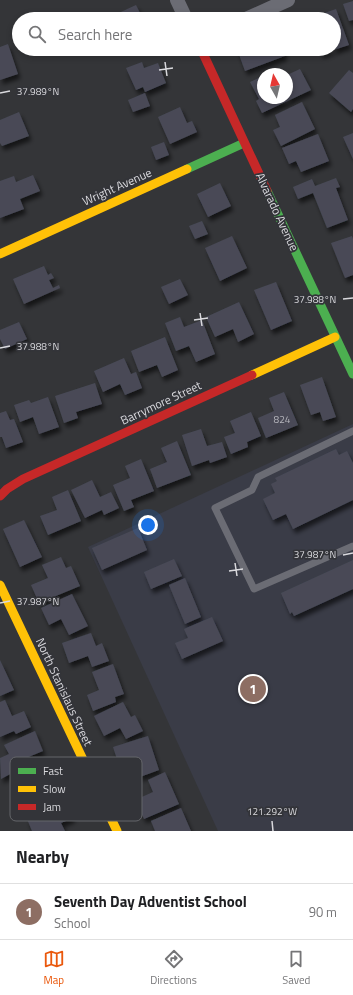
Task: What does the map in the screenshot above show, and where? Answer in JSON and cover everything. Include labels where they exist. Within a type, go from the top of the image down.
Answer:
[{"type":"street","points":[[177,0],[183,12]]},
{"type":"street","points":[[261,12],[288,0]]},
{"type":"street","name":"Alvarado Avenue","points":[[204,56],[353,374]]},
{"type":"street","name":"Wright Avenue","points":[[0,254],[244,143]]},
{"type":"street","name":"Barrymore Street","points":[[0,496],[7,489],[23,479],[335,337]]},
{"type":"street","name":"North Stanislaus Street","points":[[0,585],[82,757]]},
{"type":"street","name":"North Stanislaus Street","points":[[112,821],[117,831]]},
{"type":"lane","points":[[353,431],[258,477],[252,490],[215,508],[254,589],[353,546]]},
{"type":"shaded area","points":[[353,424],[353,831],[218,831],[88,547]]},
{"type":"building","points":[[353,1],[353,20],[349,21],[343,4]]},
{"type":"building","points":[[136,5],[140,12],[121,12]]},
{"type":"building","points":[[336,9],[337,12],[328,12]]},
{"type":"building","points":[[341,23],[349,45],[341,48]]},
{"type":"building","points":[[8,44],[18,74],[0,80],[0,47]]},
{"type":"building","points":[[240,56],[285,56],[245,71]]},
{"type":"building","points":[[142,62],[144,68],[158,63],[166,83],[145,92],[143,87],[136,90],[126,68]]},
{"type":"building","points":[[300,69],[311,90],[293,98],[293,72]]},
{"type":"building","points":[[349,70],[353,73],[353,109],[351,112],[329,93]]},
{"type":"building","points":[[257,79],[257,95],[250,82]]},
{"type":"building","points":[[145,93],[150,106],[133,112],[128,100]]},
{"type":"building","points":[[302,102],[315,129],[281,146],[273,130],[280,127],[275,115]]},
{"type":"building","points":[[258,104],[281,104],[262,113]]},
{"type":"building","points":[[180,107],[187,123],[192,121],[197,132],[170,144],[158,117]]},
{"type":"building","points":[[19,112],[29,136],[2,146],[0,143],[0,120]]},
{"type":"building","points":[[353,133],[353,159],[343,137]]},
{"type":"building","points":[[318,134],[329,161],[301,172],[296,161],[289,164],[282,148]]},
{"type":"building","points":[[164,142],[169,155],[156,160],[151,147]]},
{"type":"building","points":[[33,175],[40,191],[20,199],[24,209],[0,218],[0,181],[14,176],[16,182]]},
{"type":"building","points":[[336,178],[340,187],[336,188],[348,220],[327,228],[313,193],[298,199],[293,187],[312,179],[315,186]]},
{"type":"building","points":[[220,183],[231,206],[208,217],[197,194]]},
{"type":"building","points":[[202,221],[208,234],[195,239],[189,226]]},
{"type":"building","points":[[232,236],[247,268],[220,281],[205,248]]},
{"type":"building","points":[[352,236],[353,275],[345,278],[331,243]]},
{"type":"building","points":[[44,266],[48,275],[51,273],[54,278],[49,280],[53,288],[59,285],[60,288],[24,304],[13,279]]},
{"type":"building","points":[[180,279],[188,295],[169,304],[161,287]]},
{"type":"building","points":[[276,282],[292,321],[271,330],[254,290]]},
{"type":"building","points":[[239,302],[254,334],[238,342],[233,329],[215,337],[206,317]]},
{"type":"building","points":[[180,317],[184,327],[202,320],[215,354],[196,362],[189,346],[176,351],[165,323]]},
{"type":"building","points":[[19,322],[27,339],[5,349],[0,339],[0,330]]},
{"type":"building","points":[[165,337],[178,370],[162,377],[157,365],[139,372],[131,351]]},
{"type":"building","points":[[124,358],[131,374],[136,372],[142,388],[125,395],[120,384],[103,392],[94,371]]},
{"type":"building","points":[[322,377],[336,417],[323,421],[320,412],[311,415],[300,385]]},
{"type":"building","points":[[95,383],[102,404],[76,412],[78,418],[64,423],[55,396]]},
{"type":"building","points":[[284,392],[298,425],[266,438],[258,418],[274,411],[269,398]]},
{"type":"building","points":[[48,397],[59,427],[39,434],[33,417],[20,422],[14,405],[29,400],[31,403]]},
{"type":"building","points":[[6,411],[10,420],[14,419],[23,442],[6,448],[2,437],[0,437],[0,413]]},
{"type":"building","points":[[251,412],[261,436],[247,442],[248,447],[231,454],[224,437],[235,433],[230,421]]},
{"type":"building","points":[[201,429],[207,446],[222,442],[227,457],[210,463],[209,460],[192,466],[182,435]]},
{"type":"building","points":[[177,441],[191,475],[157,488],[150,469],[167,462],[161,448]]},
{"type":"building","points":[[336,449],[339,455],[347,451],[353,463],[353,500],[293,529],[286,514],[273,520],[263,499],[275,493],[271,484],[277,481],[275,478]]},
{"type":"building","points":[[141,459],[154,491],[131,500],[134,507],[124,511],[113,485],[130,478],[125,466]]},
{"type":"building","points":[[92,480],[100,497],[111,492],[119,508],[104,515],[102,510],[85,518],[71,490]]},
{"type":"building","points":[[68,490],[81,521],[48,535],[40,516],[57,510],[52,497]]},
{"type":"building","points":[[24,520],[42,557],[20,567],[3,529]]},
{"type":"building","points":[[138,528],[147,550],[102,570],[92,548]]},
{"type":"building","points":[[61,557],[66,568],[71,566],[80,586],[39,603],[31,585],[48,578],[42,565]]},
{"type":"building","points":[[174,559],[182,576],[151,589],[144,572]]},
{"type":"building","points":[[353,560],[353,589],[294,616],[292,612],[290,614],[281,593]]},
{"type":"building","points":[[185,578],[201,617],[185,624],[169,585]]},
{"type":"building","points":[[72,594],[88,626],[69,635],[61,619],[49,625],[41,608]]},
{"type":"building","points":[[212,617],[223,641],[182,659],[175,643],[188,638],[184,629]]},
{"type":"building","points":[[91,633],[96,646],[102,643],[109,661],[92,667],[88,656],[69,663],[62,643]]},
{"type":"building","points":[[0,660],[14,690],[0,696]]},
{"type":"building","points":[[113,664],[124,694],[115,697],[116,702],[93,711],[87,695],[99,690],[92,672]]},
{"type":"building","points":[[5,700],[12,716],[24,711],[31,727],[16,734],[14,731],[0,737],[0,702]]},
{"type":"building","points":[[123,702],[131,717],[135,715],[143,731],[126,739],[120,728],[104,736],[94,716]]},
{"type":"building","points":[[35,731],[43,751],[28,757],[10,757],[10,774],[1,779],[0,758],[9,754],[4,745]]},
{"type":"building","points":[[148,736],[159,770],[142,776],[142,757],[116,757],[113,747]]},
{"type":"building","points":[[165,772],[179,804],[144,819],[142,815],[142,797],[153,792],[148,780]]},
{"type":"building","points":[[181,808],[191,831],[155,831],[151,821]]},
{"type":"building","points":[[28,821],[66,821],[61,823],[65,831],[32,831]]},
{"type":"traffic: fast","points":[[187,169],[244,143]]},
{"type":"traffic: fast","points":[[267,191],[353,374]]},
{"type":"traffic: slow","points":[[0,254],[187,169]]},
{"type":"traffic: slow","points":[[252,375],[335,337]]},
{"type":"traffic: slow","points":[[0,585],[82,757]]},
{"type":"traffic: slow","points":[[112,821],[117,831]]},
{"type":"traffic: jam","points":[[204,56],[267,191]]},
{"type":"traffic: jam","points":[[0,496],[7,489],[23,479],[252,375]]},
{"type":"place","name":"Seventh Day Adventist School","points":[[253,689]]}]
